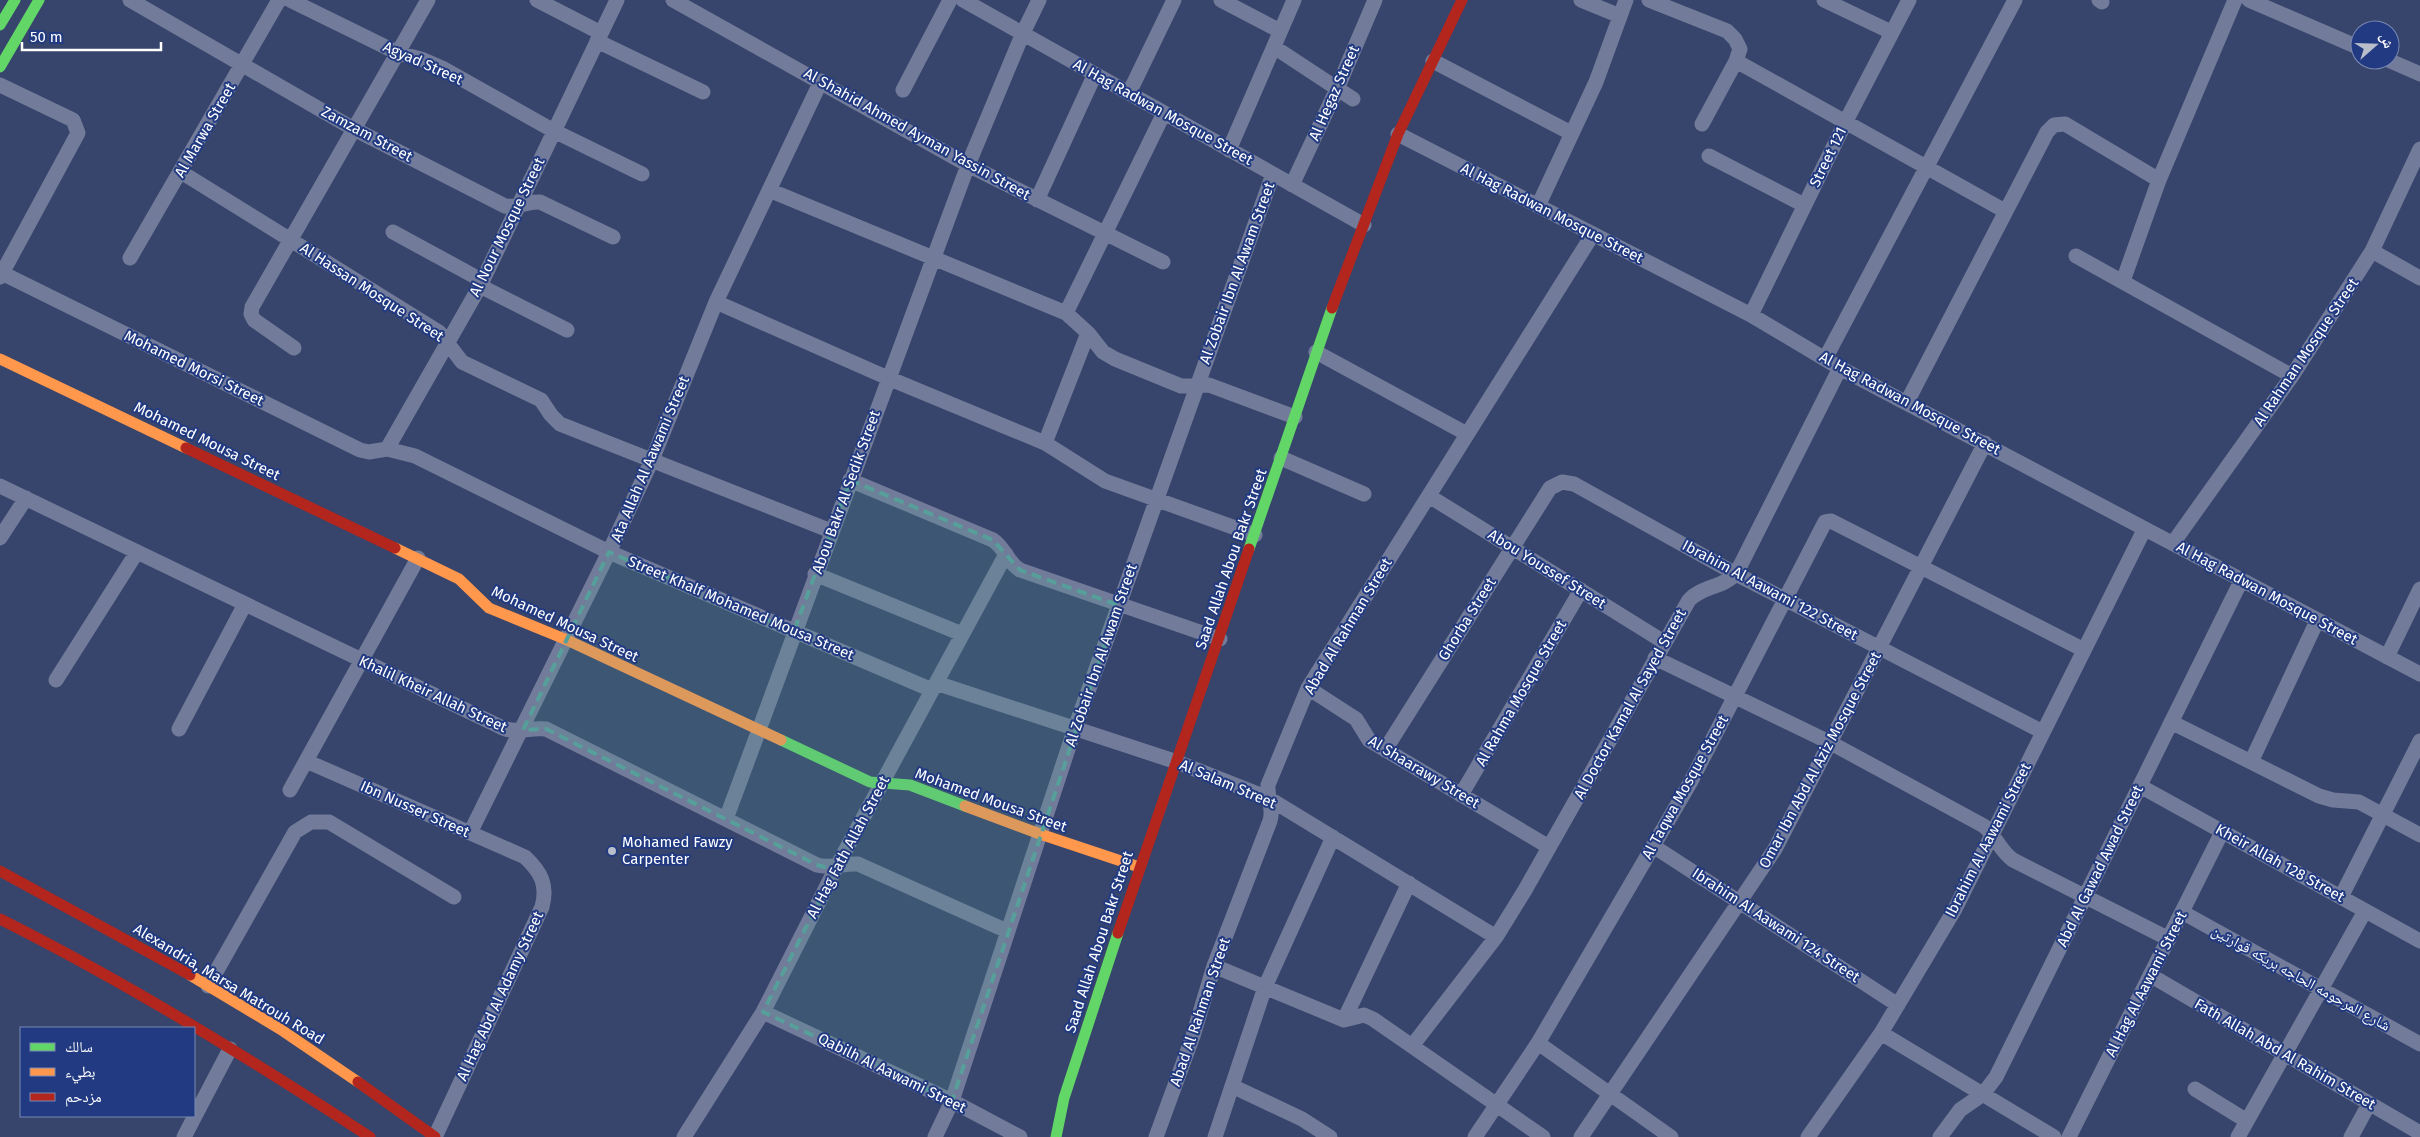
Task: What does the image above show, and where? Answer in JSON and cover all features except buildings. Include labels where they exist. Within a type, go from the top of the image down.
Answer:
[{"type":"street","points":[[0,25],[15,0]]},
{"type":"street","points":[[0,68],[39,0]]},
{"type":"street","name":"Zamzam Street","points":[[130,0],[354,128],[505,206],[518,207],[529,201],[540,202],[613,237]]},
{"type":"street","name":"Al Marwa Street","points":[[130,258],[279,0]]},
{"type":"street","name":"Agyad Street","points":[[290,0],[398,53],[421,59],[444,69],[554,131],[642,174]]},
{"type":"street","points":[[294,348],[254,320],[251,314],[252,307],[428,0]]},
{"type":"street","points":[[537,0],[599,37],[703,92]]},
{"type":"street","name":"Al Nour Mosque Street","points":[[388,449],[481,284],[617,0]]},
{"type":"street","name":"Al Shahid Ahmed Ayman Yassin Street","points":[[673,0],[821,81],[968,165],[1163,262]]},
{"type":"street","points":[[903,90],[950,0]]},
{"type":"street","name":"Al Hag Radwan Mosque Street","points":[[963,0],[1364,225]]},
{"type":"street","name":"Abou Bakr Al Sedik Street","points":[[726,819],[815,574],[968,165],[1023,33],[1040,0]]},
{"type":"street","points":[[1129,93],[1174,0]]},
{"type":"street","points":[[1221,0],[1280,31]]},
{"type":"street","points":[[1229,150],[1294,0]]},
{"type":"street","name":"Al Hegaz Street","points":[[1292,185],[1375,0]]},
{"type":"street","name":"Saad Allah Abou Bakr Street","points":[[1056,1137],[1064,1098],[1092,1008],[1139,867],[1220,639],[1316,352],[1398,134],[1462,0]]},
{"type":"street","points":[[1581,0],[1620,16]]},
{"type":"street","points":[[1538,206],[1596,82],[1626,0]]},
{"type":"street","points":[[1649,0],[1727,31],[1735,39],[1740,49],[1736,61],[1702,124]]},
{"type":"street","points":[[1824,0],[1891,32]]},
{"type":"street","name":"Street 121","points":[[1751,315],[1846,121],[1909,0]]},
{"type":"street","points":[[1825,359],[2015,0]]},
{"type":"street","points":[[2123,281],[2159,180],[2235,0]]},
{"type":"street","points":[[2249,0],[2350,44]]},
{"type":"street","points":[[1274,47],[1353,99]]},
{"type":"street","points":[[1736,61],[2005,211]]},
{"type":"street","points":[[1432,62],[1571,133]]},
{"type":"street","points":[[2400,65],[2420,74]]},
{"type":"street","points":[[1038,200],[1095,74]]},
{"type":"street","name":"Ata Allah Al Aawami Street","points":[[470,833],[523,730],[610,552],[652,460],[716,302],[821,81]]},
{"type":"street","points":[[0,85],[73,120],[78,133],[1,275]]},
{"type":"street","points":[[1066,313],[1164,113]]},
{"type":"street","points":[[1906,402],[2041,141],[2054,125],[2065,124],[2075,129],[2159,180]]},
{"type":"street","name":"Al Hag Radwan Mosque Street","points":[[1398,134],[1751,315],[1840,368],[2420,674]]},
{"type":"street","name":"Al Rahman Mosque Street","points":[[2173,543],[2292,376],[2372,251],[2420,149]]},
{"type":"street","points":[[1709,156],[1804,205]]},
{"type":"street","name":"Al Hassan Mosque Street","points":[[181,172],[439,332],[449,342],[456,356],[462,362],[542,400],[551,415],[560,424],[831,531]]},
{"type":"street","name":"Al Zobair Ibn Al Awam Street","points":[[935,1137],[952,1101],[1075,728],[1155,499],[1273,174]]},
{"type":"street","points":[[769,190],[1066,313],[1088,333],[1103,352],[1115,359],[1182,386],[1209,384],[1295,417]]},
{"type":"street","points":[[393,232],[481,284],[567,330]]},
{"type":"street","name":"Abad Al Rahman Street","points":[[1156,1137],[1193,1036],[1214,966],[1270,821],[1272,810],[1268,798],[1268,785],[1308,688],[1593,234]]},
{"type":"street","points":[[2372,251],[2420,278]]},
{"type":"street","points":[[2076,256],[2292,376]]},
{"type":"street","name":"Mohamed Morsi Street","points":[[1,275],[360,450],[369,452],[388,449]]},
{"type":"street","points":[[716,302],[888,378],[1045,444],[1105,481],[1255,535]]},
{"type":"street","points":[[1045,444],[1088,333]]},
{"type":"street","points":[[1316,352],[1467,434]]},
{"type":"street","name":"Mohamed Mousa Street","points":[[0,359],[418,558],[459,579],[489,608],[567,640],[870,782],[910,785],[1040,834],[1139,867]]},
{"type":"street","points":[[1736,574],[1840,368]]},
{"type":"street","name":"Omar Ibn Abd Al Aziz Mosque Street","points":[[1581,1137],[1775,849],[1985,443]]},
{"type":"street","name":"Street Khalf Mohamed Mousa Street","points":[[388,449],[415,456],[610,552],[794,631],[934,686]]},
{"type":"street","points":[[1281,458],[1364,494]]},
{"type":"street","points":[[850,480],[993,540],[999,544],[1009,561],[1020,570],[1220,639]]},
{"type":"street","name":"Ibrahim Al Aawami 122 Street","points":[[1550,488],[1562,482],[1574,484],[1783,599],[2043,732]]},
{"type":"street","name":"Khalil Kheir Allah Street","points":[[0,486],[509,731],[546,729],[817,865],[858,864],[1007,931]]},
{"type":"street","name":"Ghorba Street","points":[[1384,750],[1550,488]]},
{"type":"street","name":"Abou Youssef Street","points":[[1429,496],[1664,642]]},
{"type":"street","points":[[0,538],[26,498]]},
{"type":"street","name":"Al Taqwa Mosque Street","points":[[1475,1137],[1538,1043],[1690,783],[1823,523],[1828,520],[1921,567]]},
{"type":"street","name":"Ibrahim Al Aawami Street","points":[[1808,1137],[1881,1032],[1955,909],[2144,530]]},
{"type":"street","points":[[56,680],[137,552]]},
{"type":"street","name":"Al Hag Fath Allah Street","points":[[684,1137],[764,1012],[837,866],[1006,554]]},
{"type":"street","points":[[290,790],[418,558]]},
{"type":"street","points":[[1921,567],[2084,650]]},
{"type":"street","points":[[815,574],[962,634]]},
{"type":"street","name":"Al Doctor Kamal Al Sayed Street","points":[[1412,1046],[1496,937],[1550,847],[1664,642],[1693,595],[1708,588],[1720,586],[1736,574]]},
{"type":"street","name":"Abd Al Gawad Awad Street","points":[[1940,1137],[1960,1110],[1982,1094],[1996,1077],[2241,581]]},
{"type":"street","points":[[2387,657],[2420,589]]},
{"type":"street","name":"Al Rahma Mosque Street","points":[[1461,795],[1580,590]]},
{"type":"street","points":[[179,729],[245,604]]},
{"type":"street","points":[[2251,762],[2317,621]]},
{"type":"street","points":[[1655,658],[1831,743],[1984,826],[1992,833],[2001,849],[2013,860],[2169,938]]},
{"type":"street","name":"Al Salam Street","points":[[934,686],[1075,728],[1176,762],[1268,798],[1496,937]]},
{"type":"street","name":"Al Shaarawy Street","points":[[1308,688],[1356,719],[1365,737],[1384,750],[1550,847]]},
{"type":"street","points":[[2171,722],[2319,796],[2360,802],[2420,835]]},
{"type":"street","points":[[2341,897],[2420,742]]},
{"type":"street","name":"Ibn Nusser Street","points":[[306,761],[525,857]]},
{"type":"street","name":"Kheir Allah 128 Street","points":[[2140,786],[2420,941]]},
{"type":"street","points":[[208,986],[295,832],[311,822],[329,822],[454,896]]},
{"type":"street","name":"Al Hag Al Aawami Street","points":[[2069,1137],[2222,832]]},
{"type":"street","points":[[1216,1137],[1265,987],[1334,837]]},
{"type":"street","name":"Ibrahim Al Aawami 124 Street","points":[[1653,846],[1898,1005]]},
{"type":"street","name":"Al Hag Abd Al Adamy Street","points":[[435,1137],[542,907],[544,885],[541,875],[525,857]]},
{"type":"street","name":"Alexandria, Marsa Matrouh Road","points":[[0,871],[62,903],[208,986],[435,1137]]},
{"type":"street","points":[[1344,1020],[1409,883]]},
{"type":"street","points":[[2238,1137],[2365,910]]},
{"type":"street","name":"شارع المرحومه الحاجه بريكه قوارتين","points":[[2182,912],[2420,1044]]},
{"type":"street","points":[[0,919],[42,940],[192,1027]]},
{"type":"street","points":[[1214,966],[1344,1020],[1368,1016],[1543,1137]]},
{"type":"street","name":"Fath Allah Abd Al Rahim Street","points":[[2150,975],[2420,1133]]},
{"type":"street","name":"Qabilh Al Aawami Street","points":[[764,1012],[952,1101],[1020,1137]]},
{"type":"street","points":[[195,1029],[230,1049],[261,1062],[340,1110],[370,1137]]},
{"type":"street","points":[[1881,1032],[2046,1135]]},
{"type":"street","points":[[1538,1043],[1671,1137]]},
{"type":"street","points":[[195,1116],[230,1049]]},
{"type":"street","points":[[1232,1086],[1302,1119],[1330,1137]]},
{"type":"street","points":[[2195,1090],[2247,1121]]},
{"type":"street","points":[[2352,1137],[2369,1104]]},
{"type":"street","points":[[184,1137],[194,1117]]},
{"type":"highlighted area","points":[[850,480],[993,540],[1020,570],[1118,605],[952,1101],[763,1012],[835,870],[817,865],[546,729],[523,730],[609,552],[794,631]]},
{"type":"traffic: fast","points":[[0,25],[15,0]]},
{"type":"traffic: fast","points":[[0,67],[39,0]]},
{"type":"traffic: fast","points":[[1249,549],[1332,308]]},
{"type":"traffic: fast","points":[[781,740],[870,782],[910,785],[965,806]]},
{"type":"traffic: fast","points":[[1056,1137],[1064,1098],[1118,933]]},
{"type":"traffic: slow","points":[[0,359],[186,448]]},
{"type":"traffic: slow","points":[[395,548],[459,579],[489,608],[567,640],[781,740]]},
{"type":"traffic: slow","points":[[965,806],[1040,834],[1139,867]]},
{"type":"traffic: slow","points":[[190,975],[280,1029],[358,1082]]},
{"type":"traffic: jam","points":[[1332,308],[1398,134],[1462,0]]},
{"type":"traffic: jam","points":[[186,448],[395,548]]},
{"type":"traffic: jam","points":[[1118,933],[1249,549]]},
{"type":"traffic: jam","points":[[0,871],[190,975]]},
{"type":"traffic: jam","points":[[0,919],[95,969],[195,1027]]},
{"type":"traffic: jam","points":[[195,1027],[370,1137]]},
{"type":"traffic: jam","points":[[358,1082],[435,1137]]},
{"type":"place","name":"Mohamed Fawzy Carpenter","points":[[612,851]]}]
